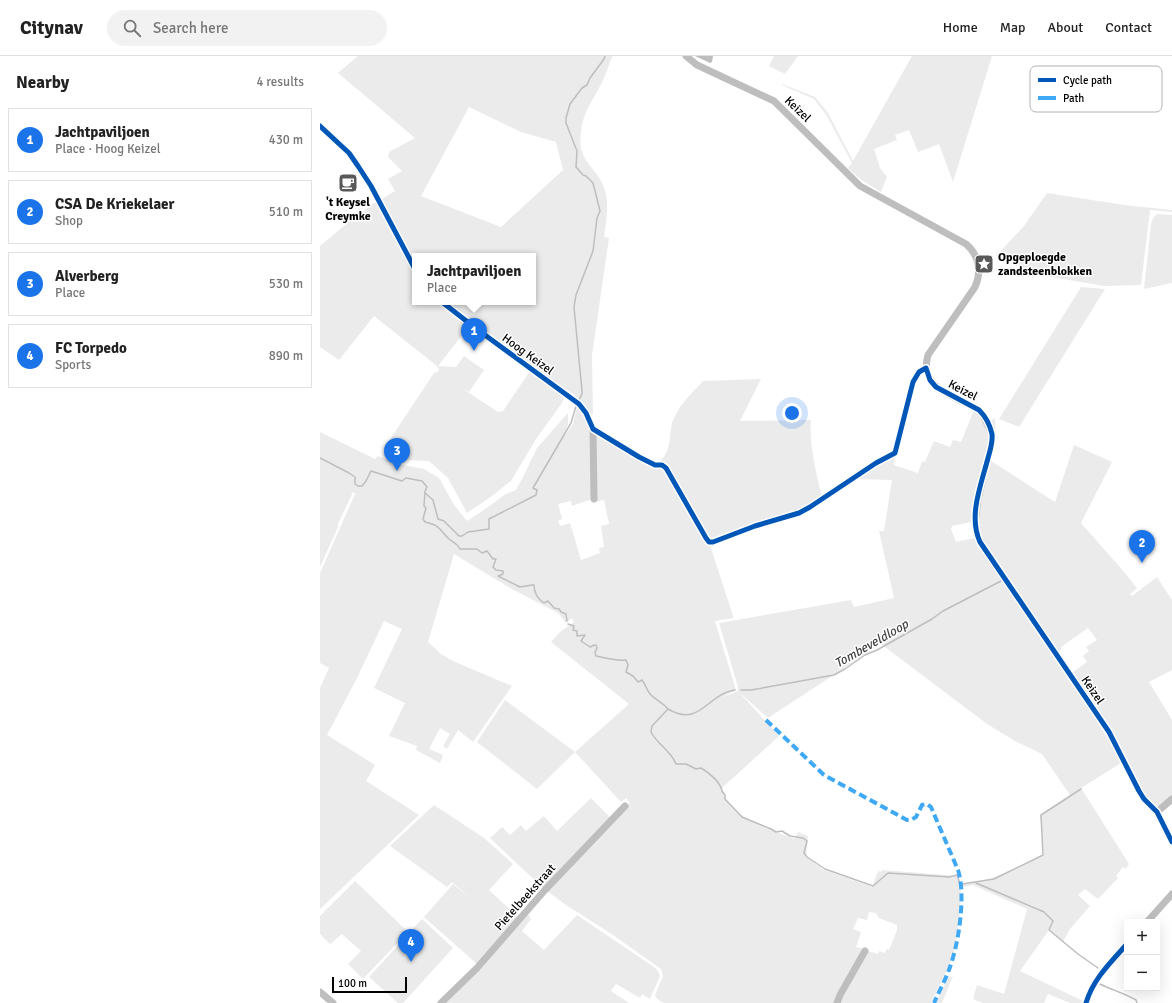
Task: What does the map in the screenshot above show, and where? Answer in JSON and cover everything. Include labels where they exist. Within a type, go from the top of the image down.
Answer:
[{"type":"street","name":"Keizel","points":[[686,56],[697,65],[774,101],[860,186],[966,244],[972,249],[979,267],[979,278],[975,288],[928,355],[926,368],[930,380],[936,387],[979,410],[984,415],[992,434],[992,441],[976,512],[975,522],[977,535],[984,550],[1109,732],[1144,799],[1157,812],[1172,842]]},
{"type":"street","points":[[320,126],[349,153],[363,172],[372,186],[412,263]]},
{"type":"street","name":"Hoog Keizel","points":[[446,305],[480,332],[579,404],[586,413],[593,429],[594,499]]},
{"type":"street","name":"Keizel","points":[[706,538],[709,542],[713,542],[755,526],[799,513],[876,463],[895,453],[913,382],[919,372],[926,368]]},
{"type":"street","points":[[1157,812],[1172,799]]},
{"type":"street","name":"Pietelbeekstraat","points":[[441,1003],[477,968],[544,891],[626,806]]},
{"type":"street","points":[[1150,919],[1172,894]]},
{"type":"street","points":[[1086,1003],[1099,976],[1124,947]]},
{"type":"street","points":[[837,1003],[865,951]]},
{"type":"street","points":[[320,992],[333,1003]]},
{"type":"shaded area","points":[[358,56],[613,56],[603,80],[585,115],[580,138],[582,152],[602,183],[606,194],[607,212],[604,237],[609,238],[592,355],[593,414],[590,415],[580,400],[567,390],[562,403],[536,439],[511,481],[467,513],[448,478],[429,461],[403,460],[383,450],[434,373],[439,371],[437,366],[374,316],[339,360],[320,347],[320,246],[377,201],[412,267],[412,305],[443,305],[469,326],[438,366],[456,367],[464,356],[484,370],[469,392],[460,387],[498,412],[503,411],[530,371],[450,305],[536,305],[536,253],[412,253],[412,258],[382,199],[395,191],[388,179],[402,171],[388,157],[389,152],[415,138],[338,73]],"holes":[[[469,107],[521,132],[556,142],[563,170],[501,227],[421,196]]]},
{"type":"shaded area","points":[[695,56],[713,56],[712,62],[710,63]]},
{"type":"shaded area","points":[[774,56],[798,56],[785,74],[769,66]]},
{"type":"shaded area","points":[[912,56],[992,56],[953,182],[939,144],[918,152],[909,130],[895,135],[897,140],[874,149],[880,168],[887,177],[881,192],[860,179],[848,168],[852,163],[827,116],[814,99],[782,84],[815,97],[828,113],[853,161]]},
{"type":"shaded area","points":[[1047,193],[1124,205],[1172,210],[1172,212],[1150,210],[1141,285],[1104,286],[1051,277],[1037,274],[996,256],[1024,226]]},
{"type":"shaded area","points":[[1157,214],[1172,215],[1172,283],[1144,289],[1151,224],[1153,218]]},
{"type":"shaded area","points":[[1081,287],[1105,289],[1019,427],[999,419]]},
{"type":"shaded area","points":[[761,379],[740,421],[811,420],[812,449],[822,497],[804,509],[709,540],[668,469],[670,465],[668,466],[659,463],[668,449],[672,422],[680,407],[703,381]]},
{"type":"shaded area","points":[[577,406],[580,407],[592,434],[592,499],[572,506],[571,501],[558,504],[562,519],[558,521],[560,526],[570,523],[581,560],[600,553],[599,548],[604,547],[601,526],[609,524],[604,500],[595,502],[596,434],[598,433],[642,461],[664,469],[710,545],[733,616],[733,618],[715,621],[736,690],[721,698],[738,691],[779,736],[722,788],[725,798],[739,813],[757,824],[795,839],[798,832],[808,836],[806,857],[824,870],[872,887],[878,871],[881,872],[882,870],[959,876],[960,904],[955,948],[931,1003],[840,1003],[867,951],[878,954],[879,951],[885,953],[887,949],[889,950],[897,930],[897,925],[879,918],[876,913],[869,912],[867,920],[858,918],[853,929],[861,932],[856,947],[864,949],[836,1003],[664,1003],[657,999],[655,995],[663,976],[661,969],[547,891],[630,803],[626,798],[621,802],[575,752],[629,704],[551,642],[560,632],[574,622],[572,618],[566,623],[558,613],[510,588],[454,554],[428,642],[441,654],[453,661],[512,686],[473,742],[458,730],[447,749],[443,746],[450,734],[440,728],[429,749],[443,755],[440,763],[416,750],[417,746],[389,736],[405,703],[374,688],[402,629],[384,621],[357,678],[327,735],[375,765],[366,781],[419,815],[320,909],[320,688],[329,668],[320,663],[320,573],[355,494],[353,492],[320,567],[320,432],[375,459],[378,456],[398,464],[424,469],[439,478],[454,505],[467,521],[504,495],[516,490],[537,448],[568,413],[568,424],[564,437],[573,424]]},
{"type":"shaded area","points":[[974,410],[982,416],[988,430],[988,444],[971,522],[952,526],[951,529],[956,542],[974,538],[987,558],[977,522],[991,461],[1055,502],[1074,445],[1112,462],[1081,523],[1137,588],[1130,594],[1132,596],[1157,577],[1172,600],[1172,670],[1149,682],[1172,720],[1172,796],[1160,806],[1157,807],[1145,794],[1115,736],[1086,691],[1080,694],[1115,750],[1121,763],[1081,788],[1129,864],[1126,869],[1123,867],[1116,876],[1118,878],[1098,899],[1085,889],[1078,895],[1090,906],[1070,929],[1063,942],[1049,930],[1020,971],[1083,1001],[1082,1003],[1070,1003],[1048,994],[1044,1003],[983,1003],[973,999],[977,985],[1004,994],[1027,909],[973,885],[963,887],[963,884],[988,880],[1044,855],[1040,815],[1070,795],[1042,754],[1015,741],[987,724],[881,644],[768,718],[738,691],[719,623],[851,600],[854,607],[894,598],[879,531],[884,531],[892,480],[856,479],[878,464],[895,455],[894,465],[918,473],[922,461],[925,462],[934,441],[950,447],[953,440],[961,442]],"holes":[[[1088,628],[1097,640],[1086,647],[1089,651],[1083,656],[1087,662],[1073,672],[1059,651],[1062,649],[1061,647]]]},
{"type":"shaded area","points":[[995,418],[996,439],[991,461],[991,421]]},
{"type":"shaded area","points":[[505,700],[575,752],[537,789],[477,742]]},
{"type":"shaded area","points":[[591,798],[611,818],[544,889],[490,838],[502,827],[510,835],[521,825],[526,831],[544,816],[557,831]]},
{"type":"shaded area","points":[[434,805],[484,838],[513,864],[489,890],[518,917],[477,964],[424,917],[453,884],[473,900],[452,882],[447,887],[390,846]]},
{"type":"shaded area","points":[[355,881],[408,932],[363,979],[348,964],[361,951],[342,934],[330,944],[320,934],[320,916]]},
{"type":"shaded area","points":[[527,913],[531,919],[522,931],[544,950],[577,915],[654,967],[660,976],[650,999],[642,994],[640,998],[616,984],[611,991],[629,1003],[444,1003]]},
{"type":"shaded area","points":[[422,919],[453,948],[403,1003],[398,1003],[369,977]]},
{"type":"shaded area","points":[[953,976],[942,1003],[936,1003],[948,978]]},
{"type":"waterway","points":[[579,400],[582,391],[574,307],[576,295],[593,251],[597,218],[600,211],[593,183],[576,167],[577,151],[566,123],[566,118],[570,104],[582,88],[587,85],[605,56]]},
{"type":"waterway","points":[[425,493],[433,500],[438,519],[444,521],[459,536],[462,536],[468,532],[489,529],[489,519],[536,495],[537,490],[533,488],[571,423],[576,406]]},
{"type":"waterway","points":[[320,458],[355,477],[355,484],[358,486],[362,486],[371,471],[402,481],[406,478],[422,481],[427,487],[425,491],[424,506],[426,508],[423,519],[425,522],[439,528],[460,549],[477,549],[482,553],[487,551],[493,559],[496,559],[493,567],[496,570],[503,571],[503,574],[498,576],[520,587],[534,585],[537,596],[540,600],[544,603],[548,601],[554,608],[559,609],[561,612],[566,614],[567,621]]},
{"type":"waterway","name":"Tombeveldloop","points":[[741,690],[751,690],[834,675],[865,655],[877,650],[932,619],[943,611],[1001,581]]},
{"type":"waterway","points":[[568,624],[574,626],[573,630],[577,631],[577,636],[585,635],[581,641],[590,647],[596,645],[596,656],[614,660],[626,660],[628,665],[626,672],[633,676],[638,682],[642,680],[650,694],[668,709],[652,726],[651,732],[671,755],[676,764],[686,764],[696,769],[701,768],[714,778],[721,787],[725,795],[725,799],[742,817],[776,832],[782,831],[790,836],[803,838],[807,841],[804,853],[807,857],[825,869],[873,886],[888,873],[949,877],[957,875],[960,884]]},
{"type":"waterway","name":"Tombeveldloop","points":[[668,709],[679,714],[688,715],[703,708],[717,697],[735,690]]},
{"type":"waterway","points":[[962,884],[994,879],[1043,855],[1041,815],[1081,789]]},
{"type":"waterway","points":[[976,883],[1044,912],[1053,921],[1049,930],[1098,968]]},
{"type":"waterway","points":[[1100,984],[1136,1000],[1137,1003]]},
{"type":"marked path","points":[[766,720],[824,775],[907,820],[911,820],[916,817],[922,805],[927,804],[931,807],[958,870],[961,892],[959,932],[956,945],[947,976],[934,1003]]},
{"type":"cycle path","points":[[320,126],[349,153],[358,166],[371,186],[412,263]]},
{"type":"cycle path","points":[[446,305],[579,404],[586,413],[593,429],[639,457],[655,465],[662,465],[666,468],[709,542],[713,542],[755,526],[799,513],[876,463],[895,453],[913,382],[919,372],[926,368],[930,380],[936,387],[979,410],[987,421],[992,434],[991,446],[975,511],[975,522],[980,542],[1109,732],[1139,791],[1144,799],[1157,812],[1172,842]]},
{"type":"cycle path","points":[[1086,1003],[1093,986],[1109,964],[1124,947]]},
{"type":"place","name":"'t Keysel Creymke","points":[[348,183]]},
{"type":"place","name":"Opgeploegde zandsteenblokken","points":[[984,264]]},
{"type":"place","name":"Jachtpaviljoen","points":[[474,351]]},
{"type":"place","name":"Alverberg","points":[[397,471]]},
{"type":"place","name":"CSA De Kriekelaer","points":[[1142,563]]},
{"type":"place","name":"FC Torpedo","points":[[411,962]]}]
